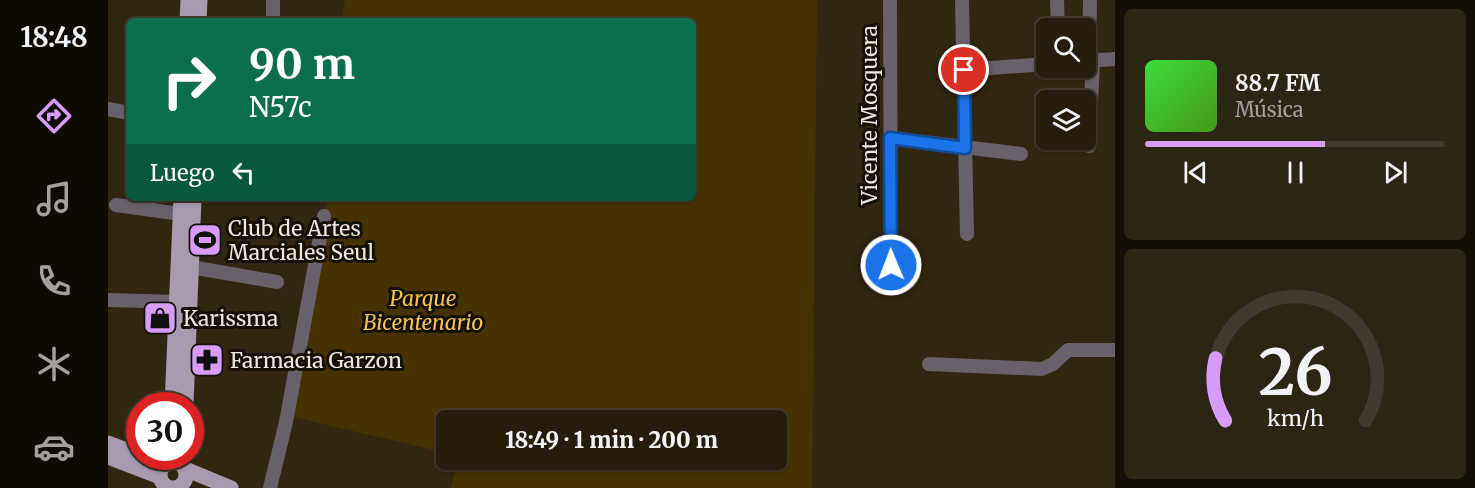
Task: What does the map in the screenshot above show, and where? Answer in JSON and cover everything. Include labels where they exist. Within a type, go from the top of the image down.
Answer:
[{"type":"main road","points":[[187,18],[188,0]]},
{"type":"main road","points":[[199,18],[200,0]]},
{"type":"main road","points":[[173,392],[181,201]]},
{"type":"main road","points":[[186,392],[194,201]]},
{"type":"main road","points":[[108,443],[126,451]]},
{"type":"main road","points":[[108,458],[126,462]]},
{"type":"main road","points":[[167,470],[231,488]]},
{"type":"street","points":[[273,0],[273,18]]},
{"type":"street","name":"Vicente Mosquera","points":[[890,0],[891,265]]},
{"type":"street","points":[[962,0],[967,234]]},
{"type":"street","points":[[1057,0],[1058,18]]},
{"type":"street","points":[[1090,0],[1090,18]]},
{"type":"street","points":[[1096,60],[1115,59]]},
{"type":"street","points":[[964,70],[1036,65]]},
{"type":"street","points":[[108,109],[126,112]]},
{"type":"street","points":[[890,138],[1021,154]]},
{"type":"street","points":[[116,205],[181,214]]},
{"type":"street","points":[[270,488],[286,422],[324,216]]},
{"type":"street","points":[[191,267],[277,282]]},
{"type":"street","points":[[110,300],[178,302]]},
{"type":"street","points":[[929,364],[1042,369],[1053,364],[1068,350],[1115,350]]},
{"type":"green space","name":"Parque Bicentenario","points":[[345,0],[817,0],[812,488],[451,488],[455,470],[787,470],[787,410],[436,410],[436,450],[293,417],[328,201],[696,201],[696,18],[342,18]]},
{"type":"place","name":"Club de Artes Marciales Seul","points":[[205,240]]},
{"type":"place","name":"Karissma","points":[[160,318]]},
{"type":"place","name":"Farmacia Garzon","points":[[207,360]]},
{"type":"route","points":[[891,265],[890,138],[965,148],[964,70]]}]
